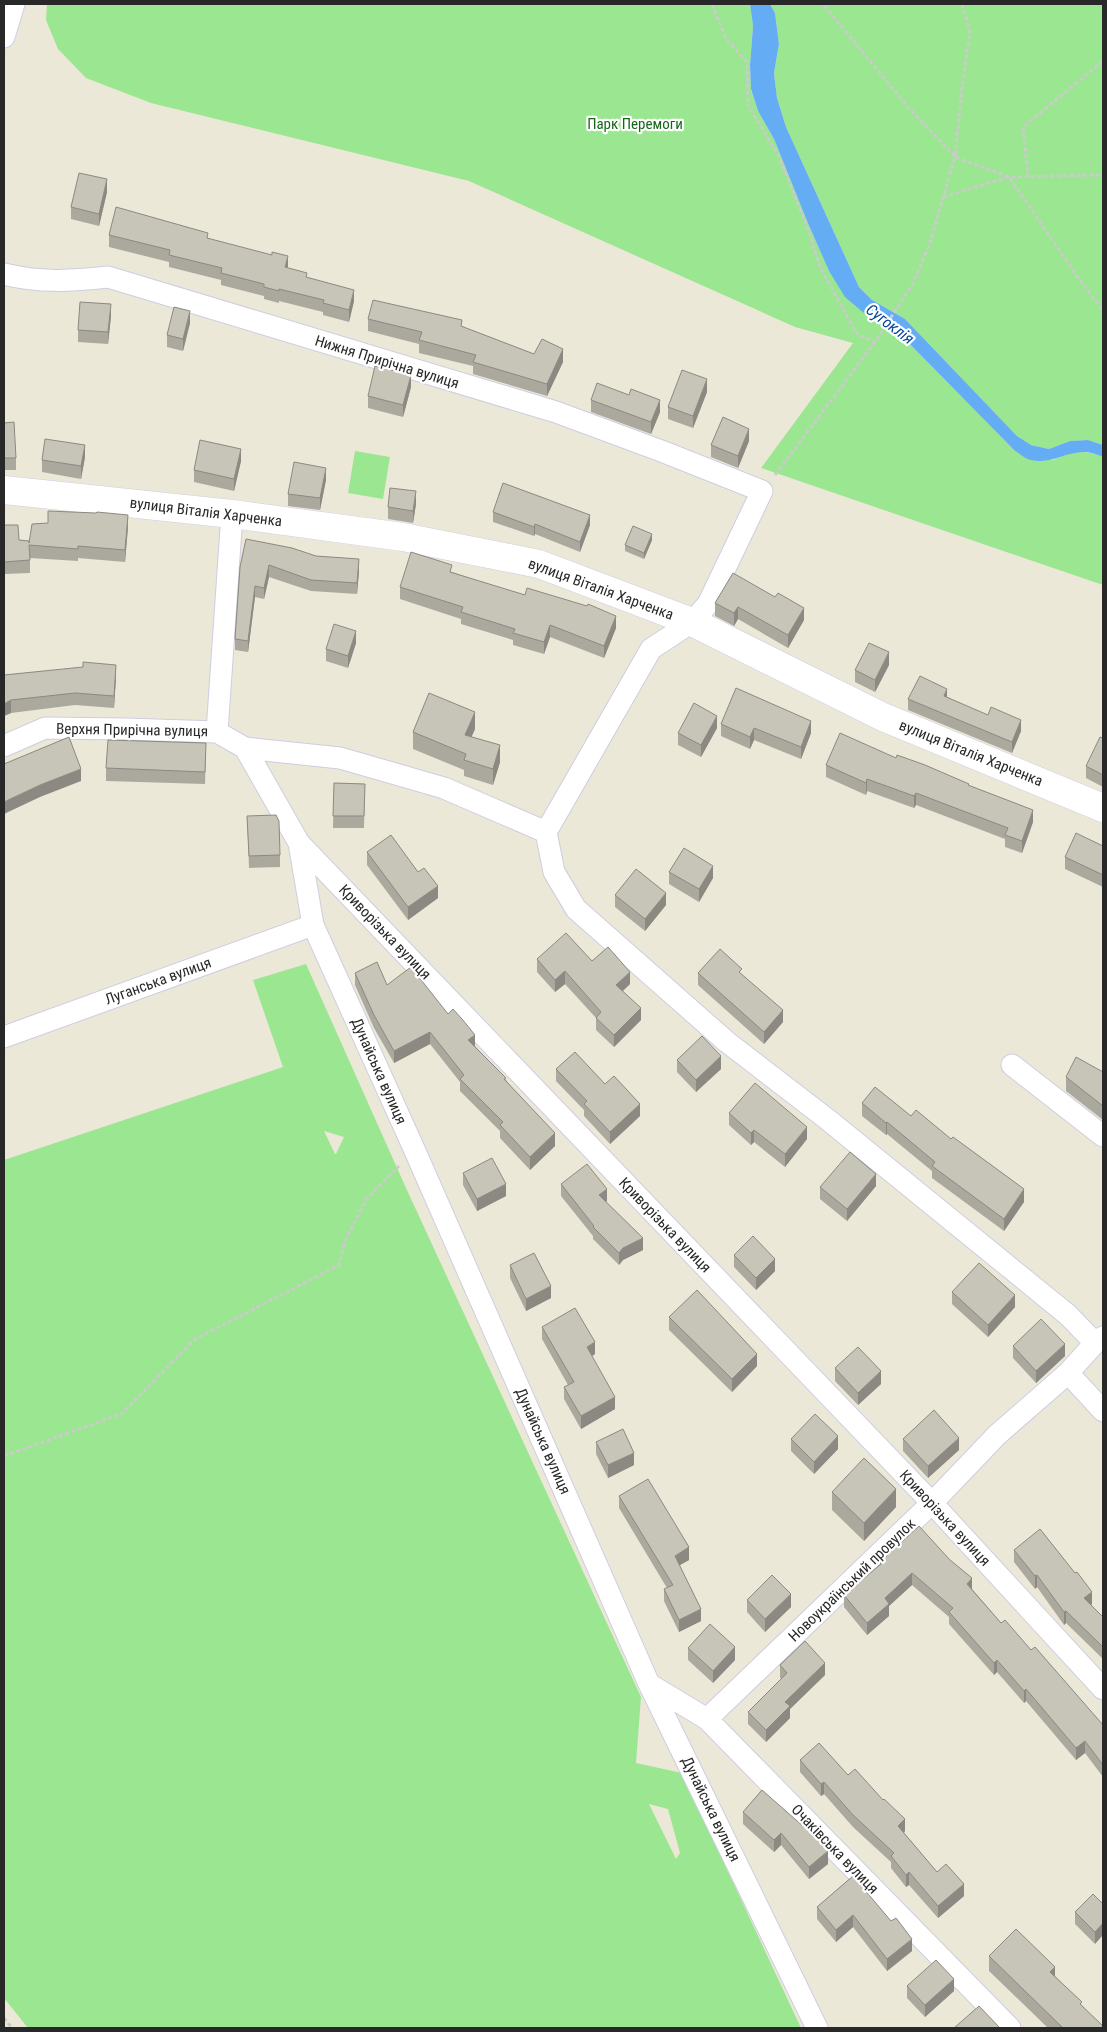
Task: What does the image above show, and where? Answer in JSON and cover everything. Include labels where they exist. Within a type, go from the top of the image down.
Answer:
[{"type":"street","points":[[4,37],[14,4]]},
{"type":"street","name":"Нижня Прирічна вулиця","points":[[4,274],[62,282],[108,277],[556,412],[762,491]]},
{"type":"street","name":"вулиця Віталія Харченка","points":[[4,490],[232,514],[403,537],[539,564],[692,622],[883,717],[1103,808]]},
{"type":"street","points":[[762,491],[708,604],[692,622],[651,649],[546,832],[554,872],[576,909],[727,1042],[827,1119],[1099,1340]]},
{"type":"street","points":[[217,732],[232,514]]},
{"type":"street","name":"Верхня Прирічна вулиця","points":[[4,746],[45,728],[126,728],[217,732],[244,748],[340,758],[444,788],[546,832]]},
{"type":"street","name":"Криворізька вулиця","points":[[244,748],[299,843],[932,1503],[1103,1689]]},
{"type":"street","name":"Дунайська вулиця","points":[[299,843],[313,925],[416,1150],[649,1684],[817,2028]]},
{"type":"street","name":"Луганська вулиця","points":[[4,1037],[313,925]]},
{"type":"street","points":[[1012,1065],[1103,1136]]},
{"type":"street","name":"Новоукраїнський провулок","points":[[707,1719],[932,1503],[997,1434],[1068,1373],[1099,1340]]},
{"type":"street","points":[[1068,1373],[1103,1411]]},
{"type":"street","name":"Очаківська вулиця","points":[[649,1684],[707,1719],[1010,2028]]},
{"type":"path","points":[[712,4],[726,38],[747,62],[748,105],[779,157],[808,229],[820,267],[857,334],[874,342]]},
{"type":"path","points":[[824,4],[908,106],[955,157],[1010,177],[1079,279],[1103,310]]},
{"type":"path","points":[[762,491],[877,338],[912,285],[929,246],[955,157],[970,31],[962,4]]},
{"type":"path","points":[[1028,177],[1023,127],[1103,61]]},
{"type":"path","points":[[943,197],[1010,177],[1103,175]]},
{"type":"path","points":[[4,1456],[121,1414],[194,1340],[339,1264],[345,1241],[367,1198],[416,1150]]},
{"type":"path","points":[[4,2018],[12,2028]]},
{"type":"green space","name":"Парк Перемоги","points":[[47,4],[750,4],[753,26],[750,65],[751,90],[758,111],[774,139],[829,271],[865,314],[897,331],[1014,450],[1053,460],[1075,451],[1097,454],[1103,457],[1103,585],[761,468],[853,343],[795,327],[469,181],[151,103],[86,78],[58,49],[46,20]]},
{"type":"green space","points":[[770,4],[1103,4],[1103,445],[1088,440],[1070,441],[1049,449],[1031,445],[1017,436],[905,319],[872,300],[859,287],[786,127],[777,98],[774,73],[779,44],[775,13]]},
{"type":"green space","points":[[355,451],[390,457],[383,499],[348,493]]},
{"type":"green space","points":[[306,964],[406,1188],[641,1697],[636,1763],[682,1773],[801,2028],[28,2028],[4,1998],[4,1160],[283,1067],[253,980]],"holes":[[[324,1131],[344,1137],[336,1154],[335,1154]],[[649,1804],[668,1809],[680,1853],[676,1859]]]},
{"type":"water","name":"Сугоклія","points":[[750,4],[770,4],[775,13],[779,44],[774,73],[777,98],[786,127],[859,287],[872,300],[905,319],[1017,436],[1031,445],[1049,449],[1070,441],[1088,440],[1103,445],[1103,457],[1083,452],[1041,461],[1024,457],[1014,450],[897,331],[865,314],[845,297],[829,271],[774,139],[758,111],[751,89],[750,65],[753,26]]},
{"type":"building","points":[[79,173],[107,179],[99,214],[71,207]]},
{"type":"building","points":[[116,207],[208,233],[207,238],[272,255],[272,252],[288,256],[285,267],[307,273],[306,277],[354,290],[349,310],[323,303],[324,300],[279,289],[279,291],[264,287],[264,284],[221,273],[222,268],[169,255],[170,250],[109,235]]},
{"type":"building","points":[[373,300],[462,320],[461,326],[534,354],[542,339],[563,349],[547,384],[473,362],[476,355],[419,340],[422,332],[368,319]]},
{"type":"building","points":[[80,302],[111,304],[108,332],[78,330]]},
{"type":"building","points":[[174,307],[190,311],[183,339],[167,335]]},
{"type":"building","points":[[375,366],[411,375],[403,405],[368,396]]},
{"type":"building","points":[[682,370],[707,379],[693,416],[668,407]]},
{"type":"building","points":[[597,383],[629,395],[631,389],[660,400],[651,422],[591,400]]},
{"type":"building","points":[[723,417],[749,429],[738,456],[711,445]]},
{"type":"building","points":[[14,422],[16,458],[4,458],[4,423]]},
{"type":"building","points":[[45,439],[85,445],[81,466],[42,460]]},
{"type":"building","points":[[200,440],[241,449],[234,479],[194,470]]},
{"type":"building","points":[[294,462],[326,468],[320,498],[288,494]]},
{"type":"building","points":[[503,483],[590,515],[580,542],[535,524],[534,527],[493,512]]},
{"type":"building","points":[[390,488],[416,491],[413,511],[388,507]]},
{"type":"building","points":[[48,511],[128,515],[125,550],[78,546],[78,549],[29,545],[30,560],[4,562],[4,525],[18,525],[19,540],[29,541],[29,543],[32,524],[48,523]]},
{"type":"building","points":[[633,526],[652,534],[644,553],[625,545]]},
{"type":"building","points":[[246,539],[292,548],[316,556],[359,559],[357,583],[311,580],[269,565],[264,588],[255,586],[248,641],[235,639],[240,567]]},
{"type":"building","points":[[411,552],[452,565],[450,572],[525,595],[527,588],[587,606],[588,604],[616,616],[604,646],[550,625],[544,642],[513,633],[515,629],[461,612],[463,607],[400,587]]},
{"type":"building","points":[[733,573],[775,597],[778,593],[804,608],[788,635],[738,607],[734,613],[715,603]]},
{"type":"building","points":[[334,624],[356,631],[348,656],[326,649]]},
{"type":"building","points":[[869,643],[889,652],[875,680],[855,670]]},
{"type":"building","points":[[83,662],[116,665],[114,696],[75,693],[11,700],[4,704],[4,675],[83,667]]},
{"type":"building","points":[[920,676],[947,689],[944,696],[988,715],[991,707],[1021,720],[1012,742],[908,699]]},
{"type":"building","points":[[736,688],[811,721],[801,747],[754,728],[750,737],[721,724]]},
{"type":"building","points":[[429,693],[475,712],[465,735],[500,745],[493,769],[464,760],[466,754],[413,732]]},
{"type":"building","points":[[694,703],[717,716],[701,745],[678,733]]},
{"type":"building","points":[[840,733],[896,758],[897,755],[925,765],[968,785],[1033,810],[1022,841],[1005,835],[1008,828],[916,793],[914,796],[867,779],[866,783],[826,765]]},
{"type":"building","points":[[69,737],[81,769],[4,802],[4,764]]},
{"type":"building","points":[[1100,737],[1103,738],[1103,775],[1086,766]]},
{"type":"building","points":[[108,740],[206,743],[205,772],[106,768]]},
{"type":"building","points":[[334,783],[365,784],[364,816],[333,816]]},
{"type":"building","points":[[276,815],[279,821],[280,855],[249,856],[247,816]]},
{"type":"building","points":[[1076,833],[1103,846],[1103,875],[1065,857]]},
{"type":"building","points":[[391,835],[418,872],[424,868],[438,886],[408,907],[367,852]]},
{"type":"building","points":[[684,848],[713,866],[699,889],[669,872]]},
{"type":"building","points":[[636,869],[666,893],[645,919],[615,895]]},
{"type":"building","points":[[566,933],[592,961],[608,947],[630,972],[616,985],[641,1008],[614,1035],[596,1018],[601,1012],[565,971],[555,980],[537,959]]},
{"type":"building","points":[[720,949],[742,969],[739,972],[783,1010],[764,1032],[698,973]]},
{"type":"building","points":[[377,962],[387,985],[411,967],[448,1014],[453,1009],[475,1035],[468,1040],[506,1078],[504,1079],[555,1133],[530,1157],[500,1125],[503,1122],[460,1079],[464,1075],[430,1032],[394,1051],[374,1015],[355,973]]},
{"type":"building","points":[[702,1036],[721,1056],[696,1080],[677,1060]]},
{"type":"building","points":[[575,1052],[605,1084],[614,1076],[640,1104],[610,1132],[584,1104],[587,1101],[556,1069]]},
{"type":"building","points":[[1076,1057],[1103,1072],[1103,1106],[1066,1077]]},
{"type":"building","points":[[755,1083],[807,1127],[785,1154],[754,1130],[751,1133],[729,1113]]},
{"type":"building","points":[[875,1087],[911,1116],[916,1110],[951,1139],[953,1137],[1024,1189],[1004,1219],[932,1166],[935,1162],[862,1103]]},
{"type":"building","points":[[850,1152],[876,1174],[847,1209],[820,1187]]},
{"type":"building","points":[[492,1158],[506,1184],[477,1199],[463,1173]]},
{"type":"building","points":[[587,1164],[607,1189],[599,1195],[643,1238],[623,1248],[619,1253],[593,1227],[561,1184]]},
{"type":"building","points":[[753,1236],[775,1259],[756,1278],[734,1255]]},
{"type":"building","points":[[534,1253],[551,1286],[526,1299],[510,1265]]},
{"type":"building","points":[[979,1263],[1015,1295],[988,1325],[952,1292]]},
{"type":"building","points":[[697,1290],[757,1354],[732,1379],[669,1317]]},
{"type":"building","points":[[575,1308],[595,1342],[587,1347],[615,1397],[581,1416],[564,1387],[574,1382],[542,1327]]},
{"type":"building","points":[[1041,1319],[1065,1344],[1036,1371],[1013,1346]]},
{"type":"building","points":[[858,1347],[881,1371],[858,1393],[835,1368]]},
{"type":"building","points":[[934,1410],[959,1438],[928,1466],[903,1439]]},
{"type":"building","points":[[815,1414],[838,1436],[814,1462],[791,1439]]},
{"type":"building","points":[[623,1429],[634,1453],[608,1465],[596,1442]]},
{"type":"building","points":[[864,1458],[896,1489],[864,1523],[832,1492]]},
{"type":"building","points":[[648,1479],[689,1547],[675,1556],[701,1609],[679,1620],[664,1589],[673,1585],[619,1496]]},
{"type":"building","points":[[919,1526],[950,1560],[972,1578],[967,1584],[1001,1623],[1005,1620],[1031,1650],[1035,1647],[1103,1725],[1103,1765],[1085,1741],[1076,1748],[1026,1689],[1024,1691],[997,1660],[994,1663],[949,1612],[953,1608],[912,1573],[885,1598],[889,1604],[867,1623],[844,1595],[881,1564],[880,1562]]},
{"type":"building","points":[[1040,1529],[1092,1592],[1084,1598],[1103,1617],[1103,1647],[1066,1611],[1064,1612],[1037,1575],[1035,1576],[1014,1550]]},
{"type":"building","points":[[772,1575],[791,1594],[765,1619],[747,1600]]},
{"type":"building","points":[[710,1624],[735,1647],[713,1671],[688,1648]]},
{"type":"building","points":[[805,1641],[825,1663],[785,1702],[790,1706],[766,1730],[748,1712],[787,1673],[780,1665]]},
{"type":"building","points":[[819,1743],[848,1775],[855,1769],[883,1800],[905,1819],[898,1826],[937,1872],[946,1864],[964,1884],[938,1906],[909,1872],[906,1875],[891,1856],[894,1853],[853,1815],[824,1782],[821,1784],[800,1760]]},
{"type":"building","points":[[762,1790],[804,1827],[806,1826],[828,1851],[809,1867],[781,1833],[774,1840],[743,1812]]},
{"type":"building","points":[[853,1876],[891,1921],[896,1918],[912,1939],[887,1959],[853,1915],[836,1930],[817,1907]]},
{"type":"building","points":[[1093,1894],[1103,1904],[1103,1923],[1095,1932],[1075,1912]]},
{"type":"building","points":[[1016,1929],[1055,1967],[1050,1972],[1082,2002],[1080,2004],[1103,2028],[1063,2028],[989,1956]]},
{"type":"building","points":[[936,1960],[954,1979],[925,2005],[907,1986]]},
{"type":"building","points":[[979,2006],[1000,2028],[954,2028]]}]
